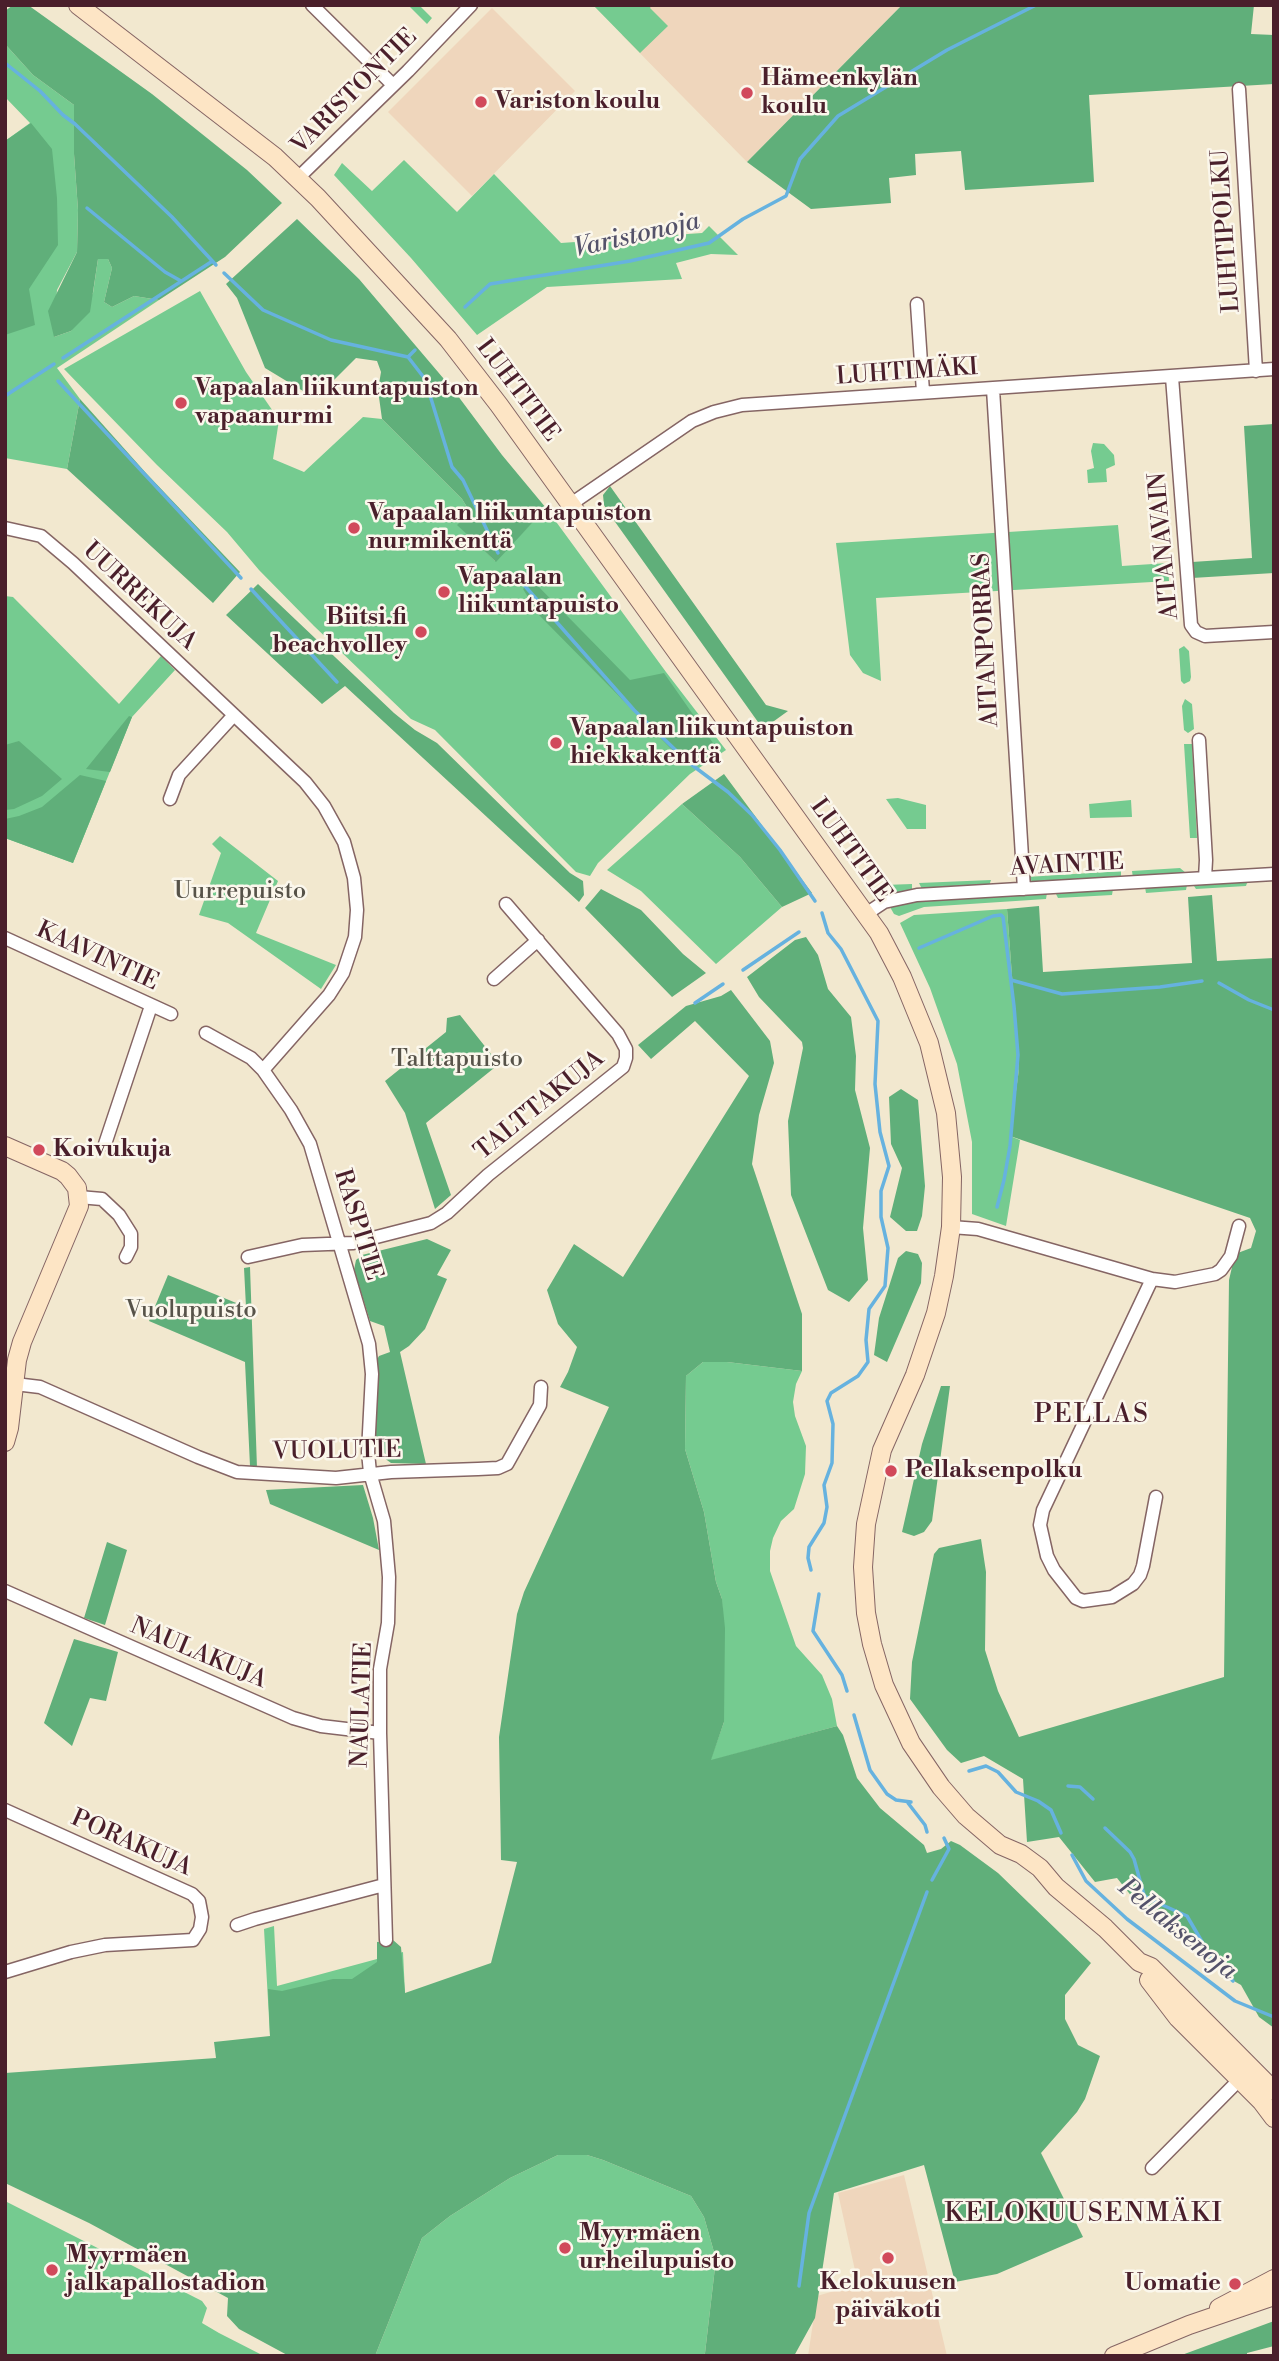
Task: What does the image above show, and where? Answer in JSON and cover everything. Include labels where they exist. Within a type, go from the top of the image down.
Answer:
[{"type":"street","name":"LUHTITIE","points":[[78,5],[275,157],[386,270],[448,339],[571,504],[866,914],[902,977],[929,1043],[939,1079],[950,1140],[951,1227],[944,1276],[932,1324],[915,1375],[882,1450],[864,1541],[864,1593],[878,1669],[911,1743],[941,1787],[966,1816],[1000,1845],[1021,1854],[1040,1868],[1056,1887],[1105,1928],[1139,1962],[1151,1967],[1246,2074],[1274,2118]]},
{"type":"street","points":[[312,5],[393,85]]},
{"type":"street","name":"VARISTONTIE","points":[[298,178],[471,5]]},
{"type":"street","name":"LUHTIPOLKU","points":[[1239,89],[1256,370]]},
{"type":"street","points":[[917,304],[923,392]]},
{"type":"street","name":"LUHTIMÄKI","points":[[571,504],[678,429],[714,412],[741,405],[1274,369]]},
{"type":"street","name":"AITANAVAIN","points":[[1172,377],[1191,625],[1196,632],[1205,636],[1274,632]]},
{"type":"street","name":"AITANPORRAS","points":[[993,389],[1024,889]]},
{"type":"street","name":"UURREKUJA","points":[[5,528],[35,533],[49,541],[305,782],[324,806],[341,836],[350,859],[356,897],[355,937],[344,973],[329,995],[263,1070]]},
{"type":"street","points":[[170,799],[179,775],[234,715]]},
{"type":"street","points":[[1199,740],[1205,878]]},
{"type":"street","name":"AVAINTIE","points":[[866,914],[884,902],[917,895],[1274,874]]},
{"type":"street","name":"TALTTAKUJA","points":[[248,1257],[302,1245],[339,1245],[379,1238],[430,1223],[447,1213],[488,1175],[623,1067],[626,1049],[618,1034],[506,904]]},
{"type":"street","name":"KAAVINTIE","points":[[5,938],[171,1014]]},
{"type":"street","points":[[494,979],[538,940]]},
{"type":"street","points":[[105,1144],[151,1006]]},
{"type":"street","name":"RASPITIE","points":[[206,1032],[251,1058],[263,1070],[291,1110],[310,1144],[369,1344],[372,1374],[368,1452],[370,1473]]},
{"type":"street","points":[[5,1146],[62,1171],[72,1181],[79,1197],[79,1206],[23,1338],[12,1375],[9,1428],[5,1442]]},
{"type":"street","points":[[79,1197],[102,1199],[119,1215],[131,1234],[131,1247],[126,1257]]},
{"type":"street","points":[[951,1227],[978,1229],[1152,1279],[1175,1282],[1215,1274],[1222,1270],[1231,1256],[1239,1226]]},
{"type":"street","points":[[1152,1279],[1043,1510],[1042,1539],[1054,1570],[1076,1598],[1089,1601],[1112,1597],[1126,1590],[1140,1575],[1156,1497]]},
{"type":"street","name":"VUOLUTIE","points":[[12,1375],[237,1472],[336,1478],[370,1473],[498,1468],[507,1464],[540,1405],[541,1387]]},
{"type":"street","name":"NAULATIE","points":[[370,1473],[384,1521],[389,1577],[388,1623],[380,1669],[386,1940]]},
{"type":"street","name":"NAULAKUJA","points":[[5,1591],[293,1718],[321,1726],[380,1733]]},
{"type":"street","name":"PORAKUJA","points":[[5,1810],[195,1896],[202,1917],[200,1929],[192,1940],[105,1945],[71,1952],[5,1972]]},
{"type":"street","points":[[237,1925],[384,1885]]},
{"type":"street","name":"LUHTITIE","points":[[1246,2074],[1274,2091]]},
{"type":"street","points":[[1152,2168],[1246,2074]]},
{"type":"street","points":[[1189,2325],[1274,2279]]},
{"type":"street","points":[[1114,2356],[1189,2325],[1274,2296]]},
{"type":"shaded area","name":"Hämeenkylän koulu","points":[[652,5],[902,5],[747,162],[622,35]]},
{"type":"shaded area","name":"Variston koulu","points":[[492,8],[575,91],[472,196],[388,112]]},
{"type":"shaded area","name":"Kelokuusen päiväkoti","points":[[904,2175],[947,2356],[808,2356],[817,2296],[858,2284],[838,2193]]},
{"type":"green space","points":[[13,5],[28,5],[152,94],[247,170],[282,203],[225,257],[159,300],[134,296],[112,307],[104,302],[112,268],[108,259],[98,259],[90,312],[71,331],[54,337],[48,311],[77,252],[74,105],[33,75],[5,44],[5,11]]},
{"type":"green space","points":[[408,5],[419,5],[432,18],[427,24]]},
{"type":"green space","points":[[593,5],[652,5],[650,8],[668,26],[640,53]]},
{"type":"green space","points":[[902,5],[1254,5],[1251,34],[1274,35],[1274,84],[1089,95],[1094,182],[965,190],[961,151],[915,154],[916,175],[889,178],[891,203],[811,209],[747,162]]},
{"type":"green space","points":[[5,44],[33,75],[74,105],[77,252],[57,290],[54,337],[71,331],[93,293],[98,259],[108,259],[112,268],[104,302],[112,307],[134,296],[159,300],[57,368],[80,399],[67,469],[5,458],[5,141],[30,123],[5,97]]},
{"type":"green space","points":[[31,123],[52,149],[58,245],[29,289],[35,325],[5,335],[5,141]]},
{"type":"green space","points":[[404,160],[457,212],[494,174],[561,243],[702,233],[709,226],[738,255],[711,254],[676,263],[682,279],[547,287],[477,335],[411,258],[334,175],[342,163],[372,191]]},
{"type":"green space","points":[[297,219],[359,279],[455,392],[546,508],[496,562],[457,525],[470,512],[462,499],[382,419],[378,390],[381,372],[377,361],[356,358],[326,388],[303,391],[265,368],[237,298],[226,284]]},
{"type":"green space","name":"Vapaalan liikuntapuisto","points":[[200,291],[246,372],[279,420],[273,459],[304,472],[363,417],[382,419],[462,499],[470,512],[458,525],[495,561],[546,508],[726,750],[690,774],[598,863],[590,876],[576,872],[435,730],[411,719],[314,626],[259,570],[227,532],[157,465],[64,369]]},
{"type":"green space","points":[[80,399],[240,572],[213,603],[67,469]]},
{"type":"green space","points":[[1274,424],[1274,573],[1192,578],[1192,562],[1252,558],[1244,426]]},
{"type":"green space","points":[[1093,443],[1104,444],[1114,455],[1115,465],[1106,469],[1107,482],[1088,483],[1087,470],[1094,468],[1091,451]]},
{"type":"green space","points":[[610,486],[766,705],[788,711],[763,729],[608,512],[603,495]]},
{"type":"green space","points":[[1118,525],[1122,566],[1168,563],[1169,581],[876,598],[881,681],[863,673],[850,655],[836,543]]},
{"type":"green space","points":[[532,580],[630,680],[664,673],[715,746],[695,762],[686,764],[539,615],[523,589]]},
{"type":"green space","points":[[258,584],[394,713],[437,743],[570,873],[583,881],[584,895],[579,902],[345,686],[322,704],[226,615]]},
{"type":"green space","points":[[5,596],[13,597],[119,704],[161,656],[175,670],[132,717],[73,863],[5,838]]},
{"type":"green space","points":[[1184,646],[1189,651],[1191,677],[1190,681],[1184,684],[1181,681],[1179,649]]},
{"type":"green space","points":[[1185,699],[1192,704],[1194,729],[1188,733],[1184,730],[1182,706]]},
{"type":"green space","points":[[129,716],[132,717],[110,772],[86,769]]},
{"type":"green space","points":[[19,741],[62,779],[42,796],[14,809],[5,810],[5,745]]},
{"type":"green space","points":[[1184,744],[1192,744],[1197,838],[1190,838]]},
{"type":"green space","points":[[724,774],[812,893],[782,907],[740,857],[682,804]]},
{"type":"green space","points":[[80,775],[106,781],[73,863],[5,838],[5,819],[42,807]]},
{"type":"green space","points":[[898,798],[926,805],[926,829],[907,829],[886,799]]},
{"type":"green space","points":[[1131,800],[1132,817],[1090,818],[1089,804]]},
{"type":"green space","points":[[682,804],[740,857],[782,907],[716,964],[641,891],[607,870]]},
{"type":"green space","name":"Uurrepuisto","points":[[220,836],[278,881],[256,933],[336,965],[321,989],[228,923],[199,915],[221,853],[212,844]]},
{"type":"green space","points":[[1180,868],[1186,873],[1133,878],[1132,871]]},
{"type":"green space","points":[[1121,871],[1121,878],[1034,883],[1027,877]]},
{"type":"green space","points":[[991,880],[989,886],[922,889],[919,883]]},
{"type":"green space","points":[[1248,880],[1246,886],[1196,889],[1194,886]]},
{"type":"green space","points":[[912,884],[912,889],[884,897],[880,891],[884,885]]},
{"type":"green space","points":[[1187,885],[1186,890],[1146,893],[1145,887]]},
{"type":"green space","points":[[601,889],[641,910],[683,954],[706,973],[672,997],[585,908]]},
{"type":"green space","points":[[1113,889],[1112,895],[1058,898],[1056,894],[1057,892]]},
{"type":"green space","points":[[1047,893],[1046,899],[924,907],[899,916],[894,914],[890,907],[911,901]]},
{"type":"green space","points":[[1212,895],[1217,961],[1274,958],[1274,2028],[1259,2017],[1241,1985],[1225,1976],[1178,1931],[1141,1908],[1117,1878],[1095,1882],[1059,1837],[1027,1842],[1023,1779],[984,1756],[961,1763],[947,1750],[910,1699],[912,1662],[934,1554],[939,1548],[981,1539],[986,1572],[985,1650],[998,1691],[1019,1737],[1224,1677],[1229,1280],[1235,1254],[1251,1248],[1256,1231],[1250,1218],[1010,1136],[1019,1069],[1007,909],[1039,906],[1043,972],[1192,963],[1188,897]]},
{"type":"green space","points":[[1007,909],[1019,1069],[1010,1136],[1020,1140],[1006,1226],[972,1214],[972,1142],[957,1064],[930,988],[900,923],[914,915]]},
{"type":"green space","points":[[806,937],[818,955],[828,989],[851,1017],[856,1056],[855,1090],[870,1148],[863,1228],[868,1280],[849,1302],[828,1290],[791,1195],[788,1121],[802,1042],[759,997],[747,977],[795,940]]},
{"type":"green space","points":[[731,990],[770,1041],[774,1063],[759,1115],[752,1164],[802,1314],[802,1371],[727,1362],[703,1362],[686,1376],[685,1449],[704,1512],[716,1582],[722,1599],[725,1628],[724,1722],[711,1760],[837,1726],[843,1735],[857,1778],[880,1808],[924,1845],[927,1853],[941,1849],[951,1841],[960,1845],[998,1873],[1091,1963],[1065,1995],[1065,2019],[1078,2045],[1100,2056],[1085,2099],[1041,2153],[1083,2237],[997,2274],[955,2282],[924,2165],[834,2193],[815,2318],[794,2356],[702,2356],[705,2353],[716,2259],[704,2217],[691,2196],[587,2155],[558,2155],[510,2178],[450,2216],[422,2238],[375,2356],[289,2356],[239,2329],[227,2316],[228,2298],[89,2223],[5,2183],[5,2073],[216,2058],[214,2042],[270,2036],[268,1989],[282,1991],[333,1979],[352,1979],[377,1962],[377,1942],[393,1940],[401,1947],[405,1993],[491,1963],[517,1862],[501,1860],[499,1737],[517,1614],[524,1592],[609,1407],[560,1387],[577,1347],[558,1324],[547,1290],[574,1244],[623,1277],[749,1076],[695,1021],[651,1059],[638,1045],[686,1006],[721,996]]},
{"type":"green space","name":"Talttapuisto","points":[[460,1015],[499,1064],[426,1123],[451,1195],[435,1209],[405,1113],[385,1081],[446,1032],[447,1018]]},
{"type":"green space","points":[[901,1089],[918,1100],[925,1186],[922,1216],[917,1231],[906,1231],[890,1217],[902,1168],[891,1144],[889,1097]]},
{"type":"green space","points":[[427,1239],[451,1250],[437,1275],[447,1279],[425,1329],[400,1352],[426,1464],[391,1463],[380,1455],[376,1440],[374,1365],[379,1356],[390,1352],[384,1326],[370,1321],[354,1270],[356,1260],[362,1255]]},
{"type":"green space","points":[[906,1251],[918,1254],[922,1263],[921,1283],[887,1362],[874,1355],[879,1318],[898,1258]]},
{"type":"green space","name":"Vuolupuisto","points":[[250,1267],[257,1468],[250,1466],[245,1362],[149,1321],[168,1275],[246,1307],[244,1268]]},
{"type":"green space","points":[[703,1362],[727,1362],[802,1371],[796,1384],[793,1402],[806,1446],[805,1474],[794,1509],[781,1521],[773,1538],[770,1571],[796,1646],[822,1675],[832,1699],[837,1726],[710,1761],[724,1722],[722,1599],[716,1582],[704,1512],[685,1449],[686,1376]]},
{"type":"green space","points":[[941,1386],[950,1386],[932,1521],[924,1532],[914,1536],[902,1532],[922,1444]]},
{"type":"green space","points":[[363,1485],[379,1550],[270,1504],[266,1490]]},
{"type":"green space","points":[[107,1542],[127,1550],[105,1625],[84,1618]]},
{"type":"green space","points":[[74,1639],[118,1652],[106,1701],[90,1698],[72,1746],[44,1723]]},
{"type":"green space","points":[[274,1926],[277,1986],[403,1952],[405,1993],[270,2036],[264,1929]]},
{"type":"green space","name":"Myyrmäen urheilupuisto","points":[[558,2155],[587,2155],[691,2196],[704,2217],[716,2259],[705,2353],[702,2356],[375,2356],[422,2238],[450,2216],[510,2178]]},
{"type":"green space","points":[[5,2201],[202,2301],[207,2308],[202,2323],[264,2356],[5,2356]]},
{"type":"green space","points":[[1274,2321],[1274,2346],[1247,2353],[1247,2356],[1179,2356]]},
{"type":"waterway","name":"Varistonoja","points":[[465,307],[490,284],[630,261],[709,243],[743,219],[786,196],[800,159],[838,116],[947,50],[1036,5]]},
{"type":"waterway","points":[[5,63],[75,124],[172,217],[216,265]]},
{"type":"waterway","points":[[87,208],[165,272],[181,281]]},
{"type":"waterway","points":[[63,358],[211,262]]},
{"type":"waterway","points":[[224,273],[263,310],[331,340],[408,357]]},
{"type":"waterway","name":"Varistonoja","points":[[408,357],[415,350]]},
{"type":"waterway","name":"Pellaksenoja","points":[[408,357],[425,379],[452,467],[463,480],[498,553]]},
{"type":"waterway","points":[[5,396],[54,364]]},
{"type":"waterway","points":[[58,381],[241,578]]},
{"type":"waterway","name":"Pellaksenoja","points":[[517,577],[634,710],[688,762],[728,792],[752,815],[815,901]]},
{"type":"waterway","points":[[251,589],[337,682]]},
{"type":"waterway","name":"Pellaksenoja","points":[[811,1570],[809,1547],[824,1523],[827,1507],[824,1485],[832,1463],[833,1424],[827,1401],[831,1393],[858,1376],[868,1362],[866,1340],[869,1309],[885,1286],[888,1248],[881,1217],[881,1191],[889,1166],[880,1132],[875,1084],[878,1021],[841,949],[828,933],[822,913]]},
{"type":"waterway","points":[[919,948],[993,916],[1003,917],[1018,1055],[1010,1146],[997,1207]]},
{"type":"waterway","points":[[743,970],[799,932]]},
{"type":"waterway","points":[[1011,980],[1062,994],[1202,981]]},
{"type":"waterway","points":[[1219,983],[1274,1010]]},
{"type":"waterway","points":[[695,1003],[723,984]]},
{"type":"waterway","name":"Pellaksenoja","points":[[819,1594],[813,1631],[842,1675],[847,1691]]},
{"type":"waterway","name":"Pellaksenoja","points":[[854,1715],[870,1770],[887,1794],[896,1800],[911,1802]]},
{"type":"waterway","name":"Pellaksenoja","points":[[969,1771],[986,1766],[998,1772],[1016,1792],[1051,1810],[1061,1833]]},
{"type":"waterway","name":"Pellaksenoja","points":[[1068,1786],[1080,1787],[1093,1799]]},
{"type":"waterway","points":[[908,1803],[925,1825],[927,1832]]},
{"type":"waterway","name":"Pellaksenoja","points":[[1105,1828],[1130,1852],[1144,1895],[1187,1916],[1215,1964],[1233,1981]]},
{"type":"waterway","points":[[932,1880],[949,1849],[944,1838]]},
{"type":"waterway","name":"Pellaksenoja","points":[[1072,1855],[1086,1881],[1127,1919],[1235,2001],[1274,2017]]},
{"type":"waterway","points":[[799,2286],[809,2213],[927,1892]]},
{"type":"place","name":"Hämeenkylän koulu","points":[[747,93]]},
{"type":"place","name":"Variston koulu","points":[[481,102]]},
{"type":"place","name":"Vapaalan liikuntapuiston vapaanurmi","points":[[181,403]]},
{"type":"place","name":"Vapaalan liikuntapuiston nurmikenttä","points":[[354,528]]},
{"type":"place","name":"Vapaalan liikuntapuisto","points":[[444,592]]},
{"type":"place","name":"Biitsi.fi beachvolley","points":[[421,632]]},
{"type":"place","name":"Vapaalan liikuntapuiston hiekkakenttä","points":[[556,743]]},
{"type":"place","name":"Koivukuja","points":[[39,1150]]},
{"type":"place","name":"Pellaksenpolku","points":[[891,1471]]},
{"type":"place","name":"Myyrmäen urheilupuisto","points":[[565,2248]]},
{"type":"place","name":"Kelokuusen päiväkoti","points":[[888,2258]]},
{"type":"place","name":"Myyrmäen jalkapallostadion","points":[[52,2270]]},
{"type":"place","name":"Uomatie","points":[[1235,2284]]},
{"type":"district","name":"PELLAS","points":[[1092,1416]]},
{"type":"district","name":"KELOKUUSENMÄKI","points":[[1084,2215]]}]
